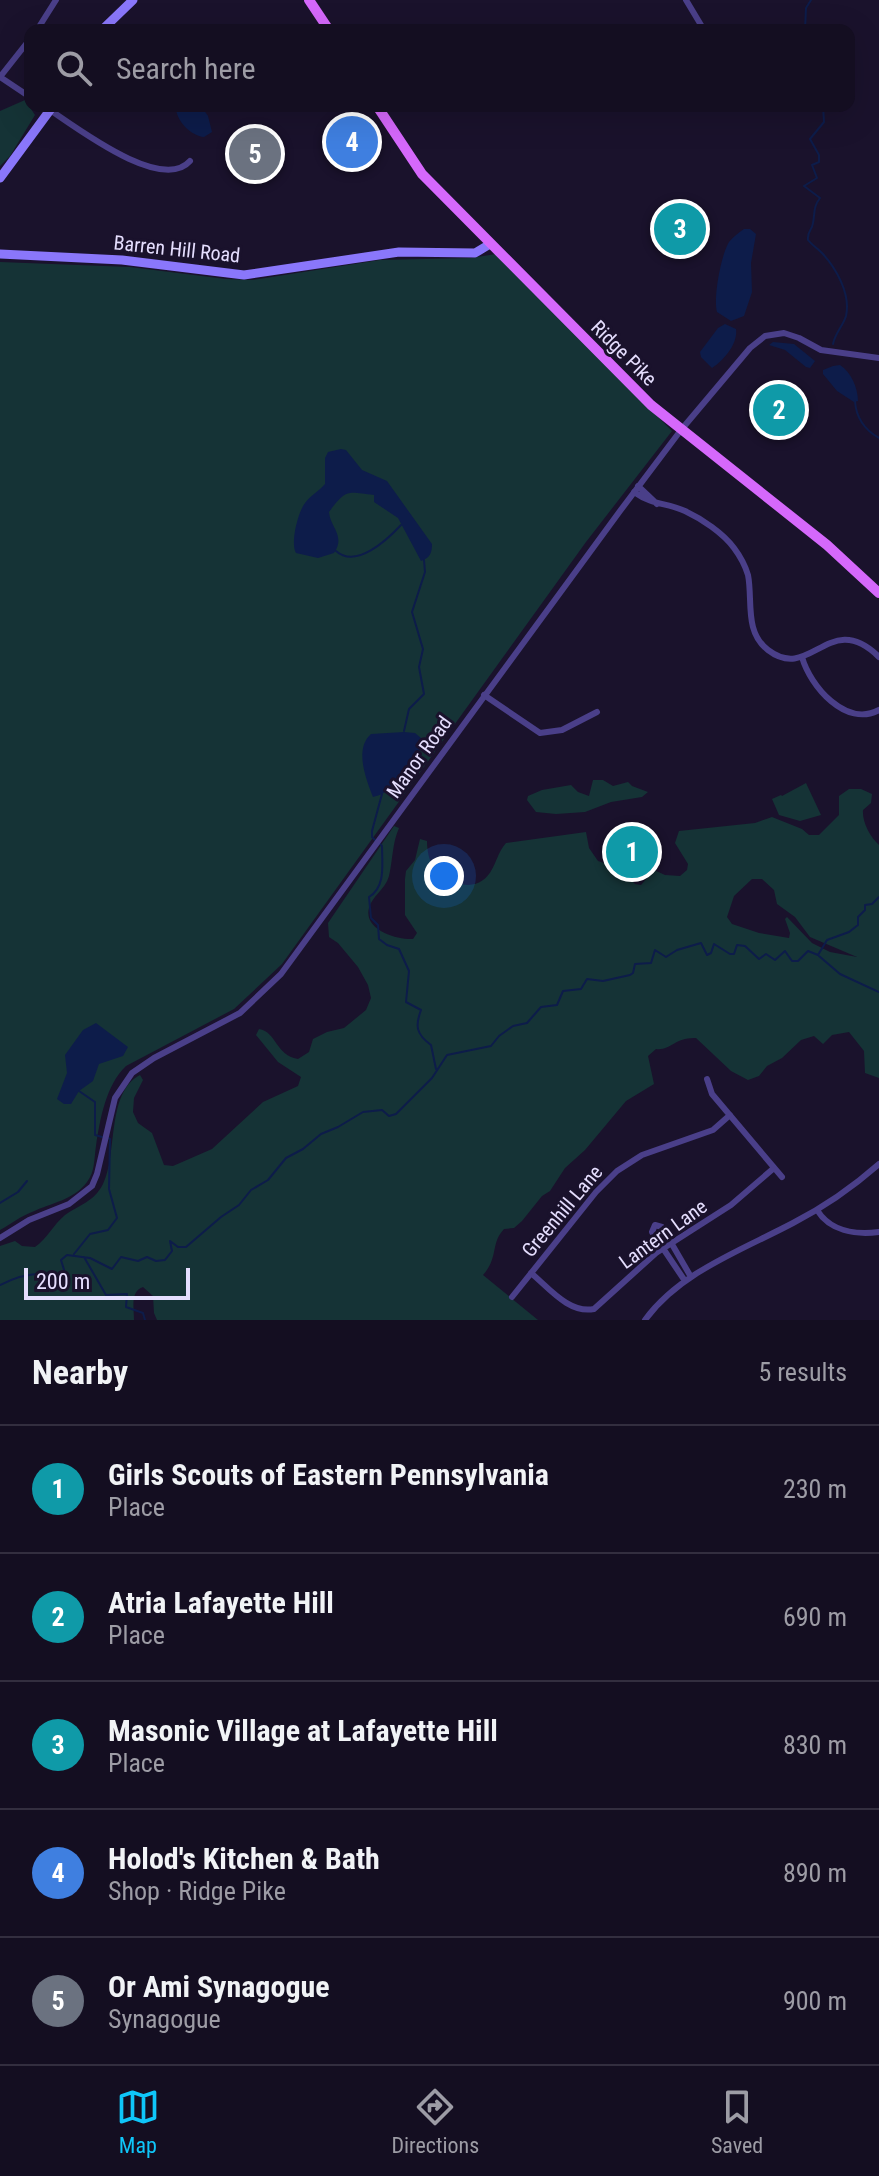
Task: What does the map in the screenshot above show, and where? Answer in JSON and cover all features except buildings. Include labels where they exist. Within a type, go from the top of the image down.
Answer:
[{"type":"main road","points":[[309,0],[325,24]]},
{"type":"main road","name":"Ridge Pike","points":[[381,112],[422,174],[651,405],[827,545],[879,593]]},
{"type":"street","points":[[41,24],[56,0]]},
{"type":"street","points":[[108,24],[133,0]]},
{"type":"street","points":[[686,0],[700,24]]},
{"type":"street","points":[[24,47],[0,77],[24,93]]},
{"type":"street","points":[[0,178],[46,112]]},
{"type":"street","points":[[57,112],[138,164],[175,170],[190,161]]},
{"type":"street","name":"Barren Hill Road","points":[[0,254],[122,260],[244,275],[399,252],[475,253],[490,244]]},
{"type":"street","name":"Manor Road","points":[[0,1238],[29,1220],[69,1204],[89,1190],[97,1174],[115,1098],[126,1079],[147,1062],[240,1013],[273,982],[636,489],[754,343],[765,336],[789,334],[821,350],[879,358]]},
{"type":"street","points":[[636,489],[648,502],[687,512],[730,543],[747,574],[751,615],[760,642],[770,652],[780,656],[802,657],[837,640],[847,639],[862,642],[879,657]]},
{"type":"street","points":[[802,657],[809,676],[843,710],[862,716],[879,710]]},
{"type":"street","points":[[484,695],[540,733],[562,730],[597,712]]},
{"type":"street","points":[[707,1079],[712,1094],[782,1177]]},
{"type":"street","name":"Greenhill Lane","points":[[512,1297],[596,1192],[617,1171],[642,1155],[713,1130],[730,1115]]},
{"type":"street","points":[[645,1320],[688,1279],[817,1210],[879,1164]]},
{"type":"street","name":"Lantern Lane","points":[[531,1273],[572,1307],[589,1310],[602,1303],[635,1270],[731,1205],[774,1168]]},
{"type":"street","points":[[817,1210],[829,1225],[854,1232],[879,1232]]},
{"type":"street","points":[[667,1246],[688,1279]]},
{"type":"green space","points":[[24,100],[24,112],[35,115],[10,156],[0,166],[0,111]]},
{"type":"green space","points":[[496,254],[672,431],[586,542],[282,964],[234,1009],[126,1066],[113,1083],[105,1103],[93,1170],[87,1182],[69,1197],[0,1230],[0,262],[130,267],[252,280],[380,260],[471,258]]},
{"type":"green space","points":[[593,780],[603,780],[613,786],[628,782],[648,792],[642,797],[611,802],[585,812],[556,814],[536,812],[527,800],[528,796],[542,790],[571,785],[589,796]]},
{"type":"green space","points":[[806,783],[821,815],[800,821],[779,815],[772,799]]},
{"type":"green space","points":[[849,789],[861,789],[872,794],[871,803],[863,810],[863,815],[867,829],[879,845],[879,1078],[865,1073],[864,1051],[849,1032],[832,1035],[823,1044],[814,1036],[801,1040],[759,1076],[748,1080],[731,1071],[696,1038],[656,1049],[648,1056],[654,1084],[626,1101],[585,1150],[565,1168],[550,1191],[514,1228],[504,1229],[497,1240],[491,1262],[483,1275],[538,1320],[157,1320],[153,1296],[143,1287],[134,1296],[134,1320],[0,1320],[0,1246],[15,1241],[22,1246],[35,1247],[65,1215],[91,1199],[99,1190],[108,1172],[117,1109],[129,1083],[140,1075],[143,1080],[134,1098],[133,1112],[138,1123],[152,1133],[164,1165],[173,1166],[212,1149],[263,1102],[298,1086],[301,1077],[278,1062],[256,1035],[259,1029],[269,1034],[290,1057],[298,1059],[309,1052],[313,1039],[344,1028],[366,1010],[371,998],[368,985],[358,967],[329,937],[328,923],[394,826],[399,828],[389,876],[369,908],[369,916],[376,928],[383,932],[413,939],[417,933],[405,915],[405,879],[406,871],[415,860],[420,839],[427,841],[430,860],[440,873],[454,882],[469,885],[487,877],[506,843],[586,832],[589,848],[598,861],[619,868],[635,884],[641,885],[654,870],[680,876],[687,870],[688,864],[675,843],[679,831],[755,823],[772,817],[809,835],[819,835],[839,815],[839,796]],"holes":[[[752,879],[762,879],[774,890],[777,904],[795,917],[810,937],[857,957],[830,952],[812,943],[787,917],[789,938],[732,924],[727,917],[734,896]]]},
{"type":"water","points":[[176,112],[205,112],[212,132],[204,137],[199,136]]},
{"type":"water","points":[[744,229],[756,234],[751,263],[752,292],[744,316],[731,321],[717,312],[717,287],[726,248]]},
{"type":"water","points":[[725,324],[736,329],[735,340],[725,356],[712,368],[700,352],[718,328]]},
{"type":"water","points":[[773,342],[794,344],[815,361],[810,368],[806,367],[785,350],[769,345]]},
{"type":"water","points":[[840,365],[851,376],[858,401],[854,402],[837,391],[823,374],[823,370]]},
{"type":"water","points":[[346,450],[362,470],[387,481],[432,544],[427,558],[421,561],[398,518],[374,502],[374,495],[353,493],[344,495],[329,512],[338,537],[334,553],[318,558],[296,553],[294,535],[302,507],[325,484],[325,458],[328,452]]},
{"type":"water","points":[[415,733],[421,738],[418,756],[398,782],[373,797],[362,756],[366,740],[371,734]]},
{"type":"water","points":[[96,1023],[128,1047],[123,1056],[99,1064],[93,1081],[79,1091],[71,1104],[64,1104],[57,1099],[67,1073],[65,1055],[83,1030]]},
{"type":"waterway","points":[[805,24],[806,8],[811,0]]},
{"type":"waterway","points":[[823,112],[824,122],[810,139],[819,155],[819,162],[812,165],[817,178],[804,186],[820,198],[808,240],[832,266],[846,299],[846,316],[833,344]]},
{"type":"waterway","points":[[855,401],[862,422],[879,438]]},
{"type":"waterway","points":[[336,551],[344,556],[362,555],[380,545],[401,525]]},
{"type":"waterway","points":[[404,731],[409,709],[424,694],[419,667],[423,649],[412,612],[425,572],[424,560]]},
{"type":"waterway","points":[[375,840],[372,831],[382,794]]},
{"type":"waterway","points":[[380,844],[382,874],[378,887],[369,897],[371,918],[378,925],[379,939],[399,949],[409,971],[406,1002],[421,1010],[418,1029],[431,1045],[436,1069]]},
{"type":"waterway","points":[[0,1285],[31,1275],[62,1277],[65,1273],[61,1260],[67,1255],[90,1258],[112,1269],[121,1257],[138,1261],[147,1257],[156,1261],[165,1260],[172,1251],[170,1241],[178,1247],[186,1247],[239,1205],[251,1190],[268,1180],[286,1158],[321,1134],[363,1112],[382,1110],[389,1116],[396,1114],[432,1078],[447,1055],[491,1046],[513,1026],[527,1023],[541,1007],[557,1005],[563,991],[581,989],[587,979],[603,981],[630,975],[635,964],[651,963],[655,950],[666,957],[677,950],[701,943],[707,955],[714,944],[730,954],[734,954],[737,945],[745,946],[759,959],[766,954],[775,960],[785,951],[792,961],[798,961],[808,951],[818,955],[827,940],[858,925],[858,917],[865,910],[865,905],[872,904],[879,897]]},
{"type":"waterway","points":[[819,956],[840,974],[879,992]]},
{"type":"waterway","points":[[79,1091],[95,1102],[95,1135],[102,1137]]},
{"type":"waterway","points":[[74,1254],[90,1234],[108,1230],[117,1218],[109,1189],[108,1138]]},
{"type":"waterway","points":[[0,1203],[18,1192],[27,1181]]},
{"type":"waterway","points":[[84,1257],[106,1295],[127,1294],[126,1307],[143,1313],[145,1320]]},
{"type":"place","name":"Holod's Kitchen & Bath","points":[[352,142]]},
{"type":"place","name":"Or Ami Synagogue","points":[[255,154]]},
{"type":"place","name":"Masonic Village at Lafayette Hill","points":[[680,229]]},
{"type":"place","name":"Atria Lafayette Hill","points":[[779,410]]},
{"type":"place","name":"Girls Scouts of Eastern Pennsylvania","points":[[632,852]]}]
